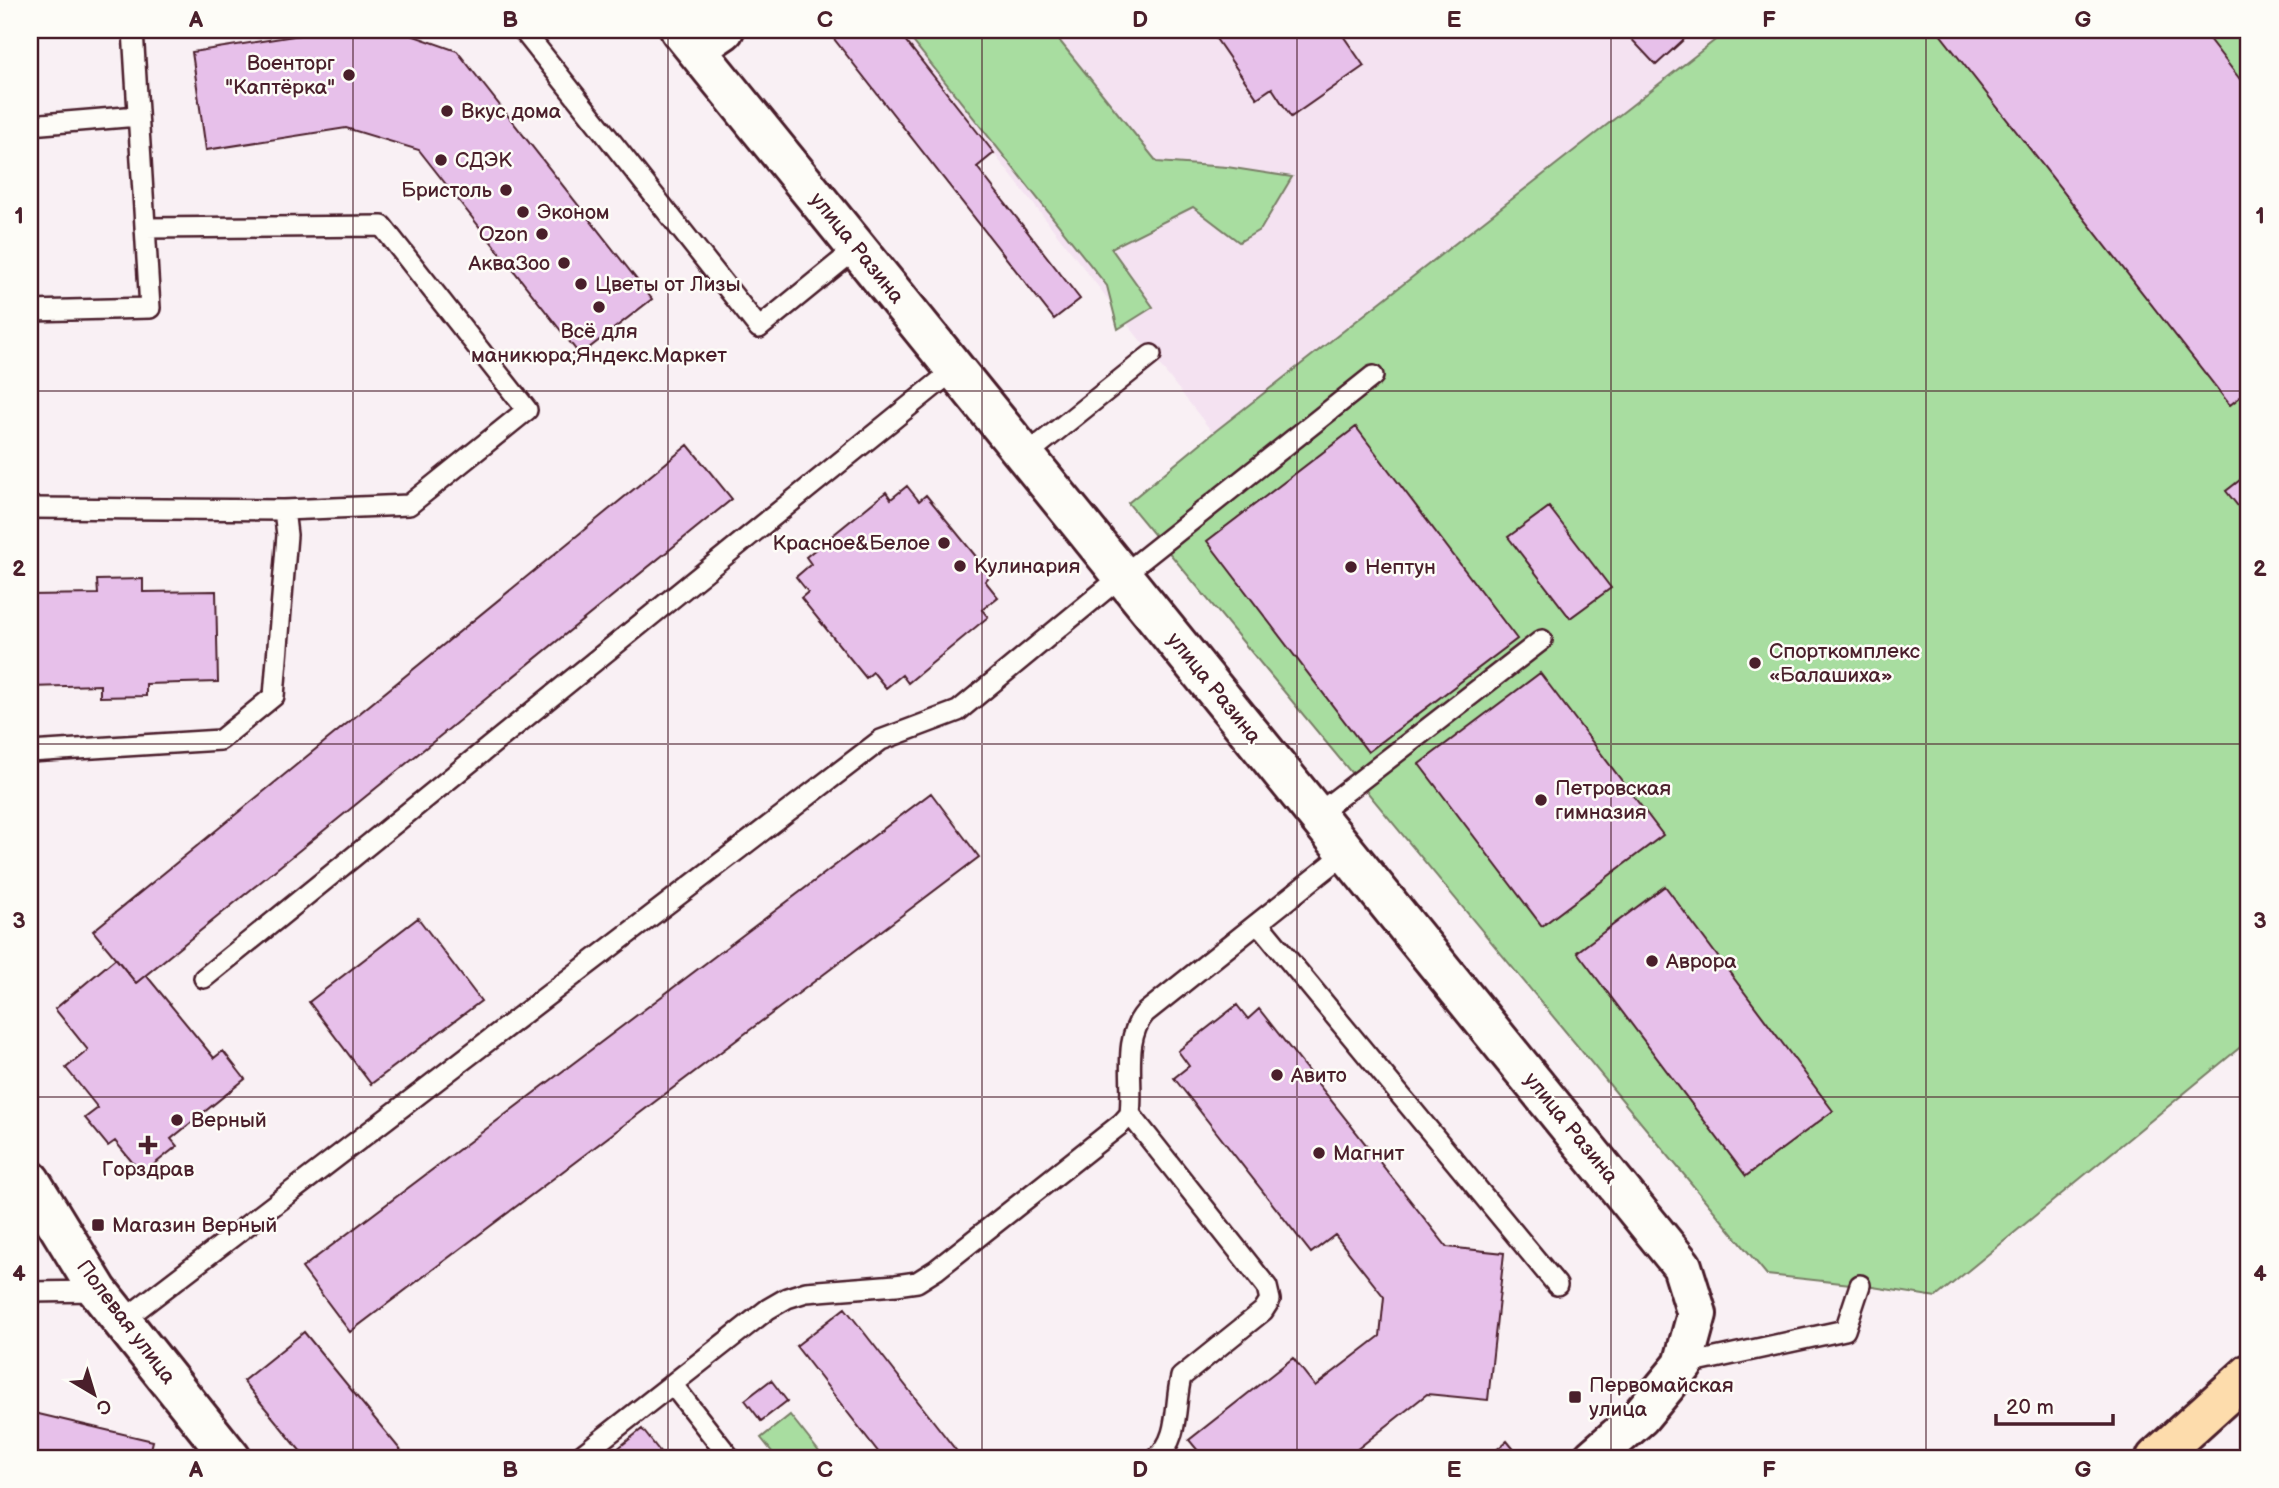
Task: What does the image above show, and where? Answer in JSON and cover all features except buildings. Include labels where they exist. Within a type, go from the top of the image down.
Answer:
[{"type":"main road","name":"улица Разина","points":[[700,36],[857,248],[1682,1266],[1697,1314],[1683,1365]]},
{"type":"main road","name":"Полевая улица","points":[[30,1180],[98,1291],[231,1458]]},
{"type":"main road","points":[[1593,1458],[1640,1417],[1683,1365]]},
{"type":"main road","points":[[2156,1458],[2249,1374]]},
{"type":"lane","points":[[30,311],[150,308],[133,30]]},
{"type":"lane","points":[[523,30],[759,328],[857,248]]},
{"type":"lane","points":[[30,125],[138,116]]},
{"type":"lane","points":[[30,508],[284,510],[409,505],[527,410],[382,226],[145,228]]},
{"type":"lane","points":[[1026,456],[1152,355]]},
{"type":"lane","points":[[204,978],[955,369]]},
{"type":"lane","points":[[121,1322],[881,740],[958,711],[1123,575],[1373,376]]},
{"type":"lane","points":[[30,752],[219,740],[274,696],[287,535],[284,510]]},
{"type":"lane","points":[[1317,814],[1542,640]]},
{"type":"lane","points":[[1156,1458],[1169,1445],[1181,1377],[1263,1311],[1270,1300],[1267,1287],[1130,1114],[1131,1037],[1145,1013],[1347,852]]},
{"type":"lane","points":[[1258,923],[1557,1285]]},
{"type":"lane","points":[[578,1458],[768,1309],[788,1298],[807,1292],[917,1282],[936,1270],[1130,1114]]},
{"type":"lane","points":[[1683,1365],[1845,1330],[1860,1285]]},
{"type":"lane","points":[[30,1292],[98,1291]]},
{"type":"lane","points":[[672,1384],[730,1458]]},
{"type":"shaded area","points":[[897,30],[1728,30],[1213,433]]},
{"type":"green space","points":[[904,30],[1051,30],[1157,162],[1227,167],[1292,177],[1261,229],[1239,242],[1193,207],[1111,248],[1153,307],[1118,329],[1107,286]]},
{"type":"green space","name":"Спорткомплекс «Балашиха»","points":[[1728,30],[2249,30],[2249,1040],[1936,1297],[1767,1275],[1128,503],[1213,433]]},
{"type":"green space","points":[[790,1415],[824,1458],[777,1458],[761,1438]]},
{"type":"place","name":"Военторг \"Каптёрка\"","points":[[349,75]]},
{"type":"place","name":"Вкус дома","points":[[447,111]]},
{"type":"place","name":"СДЭК","points":[[441,160]]},
{"type":"place","name":"Бристоль","points":[[506,190]]},
{"type":"place","name":"Эконом","points":[[523,212]]},
{"type":"place","name":"Ozon","points":[[542,234]]},
{"type":"place","name":"АкваЗоо","points":[[564,263]]},
{"type":"place","name":"Цветы от Лизы","points":[[581,284]]},
{"type":"place","name":"Всё для маникюра;Яндекс.Маркет","points":[[599,307]]},
{"type":"place","name":"Красное&Белое","points":[[944,543]]},
{"type":"place","name":"Кулинария","points":[[960,566]]},
{"type":"place","name":"Нептун","points":[[1351,567]]},
{"type":"place","name":"Спорткомплекс «Балашиха»","points":[[1755,663]]},
{"type":"place","name":"Петровская гимназия","points":[[1541,800]]},
{"type":"place","name":"Аврора","points":[[1652,961]]},
{"type":"place","name":"Авито","points":[[1277,1075]]},
{"type":"place","name":"Верный","points":[[177,1120]]},
{"type":"place","name":"Горздрав","points":[[148,1145]]},
{"type":"place","name":"Магнит","points":[[1319,1153]]},
{"type":"place","name":"Магазин Верный","points":[[98,1225]]},
{"type":"place","name":"Первомайская улица","points":[[1575,1397]]}]
